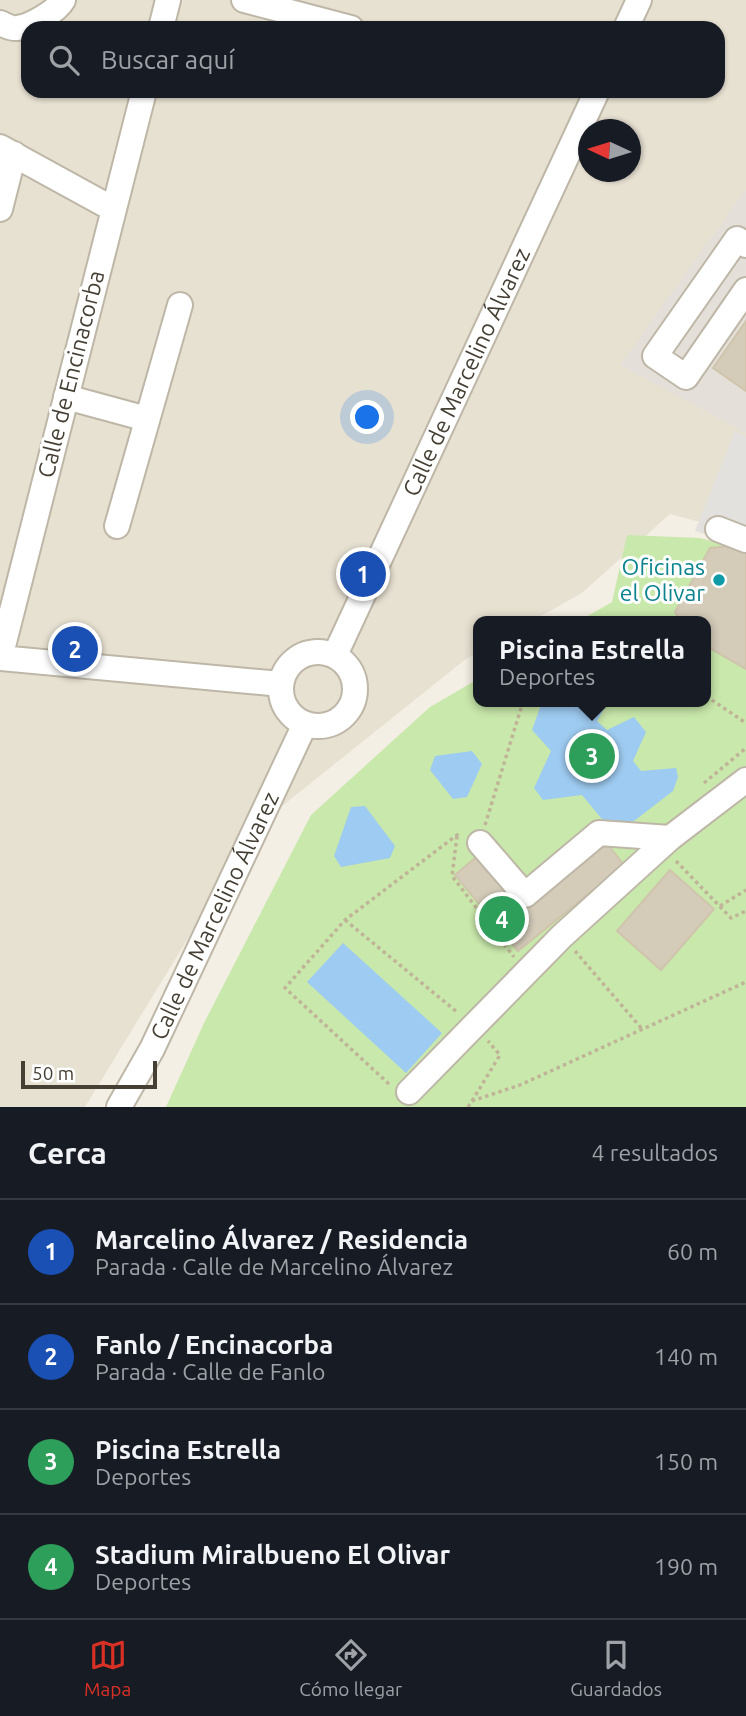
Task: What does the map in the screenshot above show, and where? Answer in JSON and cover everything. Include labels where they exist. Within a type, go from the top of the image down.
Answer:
[{"type":"street","points":[[33,21],[56,10],[63,0]]},
{"type":"street","points":[[162,21],[168,0]]},
{"type":"street","points":[[244,0],[324,21]]},
{"type":"street","points":[[629,21],[639,0]]},
{"type":"street","points":[[0,23],[10,27],[21,27]]},
{"type":"street","name":"Calle de Encinacorba","points":[[0,658],[142,98]]},
{"type":"street","name":"Calle de Marcelino Álvarez","points":[[335,655],[594,98]]},
{"type":"street","points":[[0,209],[7,150],[113,209]]},
{"type":"street","points":[[746,246],[737,239],[655,356],[686,377],[746,290]]},
{"type":"street","points":[[117,526],[180,305]]},
{"type":"street","points":[[66,397],[147,419]]},
{"type":"street","points":[[718,528],[746,540]]},
{"type":"street","points":[[321,651],[335,655],[350,669],[355,680],[353,703],[338,721],[327,725],[304,724],[286,708],[281,684],[284,673],[299,657],[321,651]]},
{"type":"street","points":[[0,658],[281,684]]},
{"type":"street","name":"Calle de Marcelino Álvarez","points":[[119,1107],[152,1049],[304,724]]},
{"type":"street","points":[[409,1092],[562,936],[665,842],[746,780]]},
{"type":"street","points":[[480,843],[525,895],[599,833],[665,842]]},
{"type":"path","points":[[711,699],[746,723]]},
{"type":"path","points":[[457,835],[480,843],[521,707]]},
{"type":"path","points":[[409,1092],[397,1091],[285,988],[345,920],[457,835]]},
{"type":"path","points":[[457,835],[452,876],[526,973]]},
{"type":"path","points":[[665,842],[732,918],[746,911]]},
{"type":"path","points":[[720,906],[746,890]]},
{"type":"path","points":[[345,920],[474,1026],[500,1055],[468,1107]]},
{"type":"path","points":[[562,936],[642,1029]]},
{"type":"path","points":[[472,1101],[520,1085],[746,982]]},
{"type":"shaded area","points":[[0,0],[746,0],[746,534],[670,514],[582,593],[541,616],[473,616],[473,655],[256,827],[85,1107],[0,1107]]},
{"type":"shaded area","points":[[746,189],[746,433],[620,365]]},
{"type":"shaded area","points":[[735,431],[746,437],[746,547],[695,531]]},
{"type":"green space","points":[[627,535],[700,538],[746,551],[746,1107],[166,1107],[204,1023],[311,815],[430,707],[473,682],[473,707],[711,707],[711,616],[588,616],[612,602]]},
{"type":"water","points":[[540,707],[605,707],[597,721],[607,730],[634,717],[646,732],[633,761],[641,771],[676,768],[678,777],[673,791],[634,821],[606,824],[582,795],[543,800],[534,788],[551,751],[532,730]]},
{"type":"water","points":[[472,751],[482,764],[467,797],[453,799],[430,770],[435,756]]},
{"type":"water","points":[[365,806],[395,846],[390,858],[341,867],[334,856],[351,807]]},
{"type":"water","points":[[343,943],[442,1033],[406,1073],[307,982]]},
{"type":"building","points":[[746,321],[746,391],[713,368]]},
{"type":"building","name":"Oficinas el Olivar","points":[[739,545],[746,548],[746,669],[711,649],[711,616],[677,616],[675,612],[710,548]]},
{"type":"building","points":[[605,841],[624,865],[518,951],[455,875],[480,854],[523,908]]},
{"type":"building","points":[[670,870],[714,909],[661,970],[617,931]]},
{"type":"place","name":"Marcelino Álvarez / Residencia","points":[[363,574]]},
{"type":"place","name":"Oficinas el Olivar","points":[[719,580]]},
{"type":"place","name":"Fanlo / Encinacorba","points":[[75,649]]},
{"type":"place","name":"Piscina Estrella","points":[[592,756]]},
{"type":"place","name":"Stadium Miralbueno El Olivar","points":[[502,919]]}]
